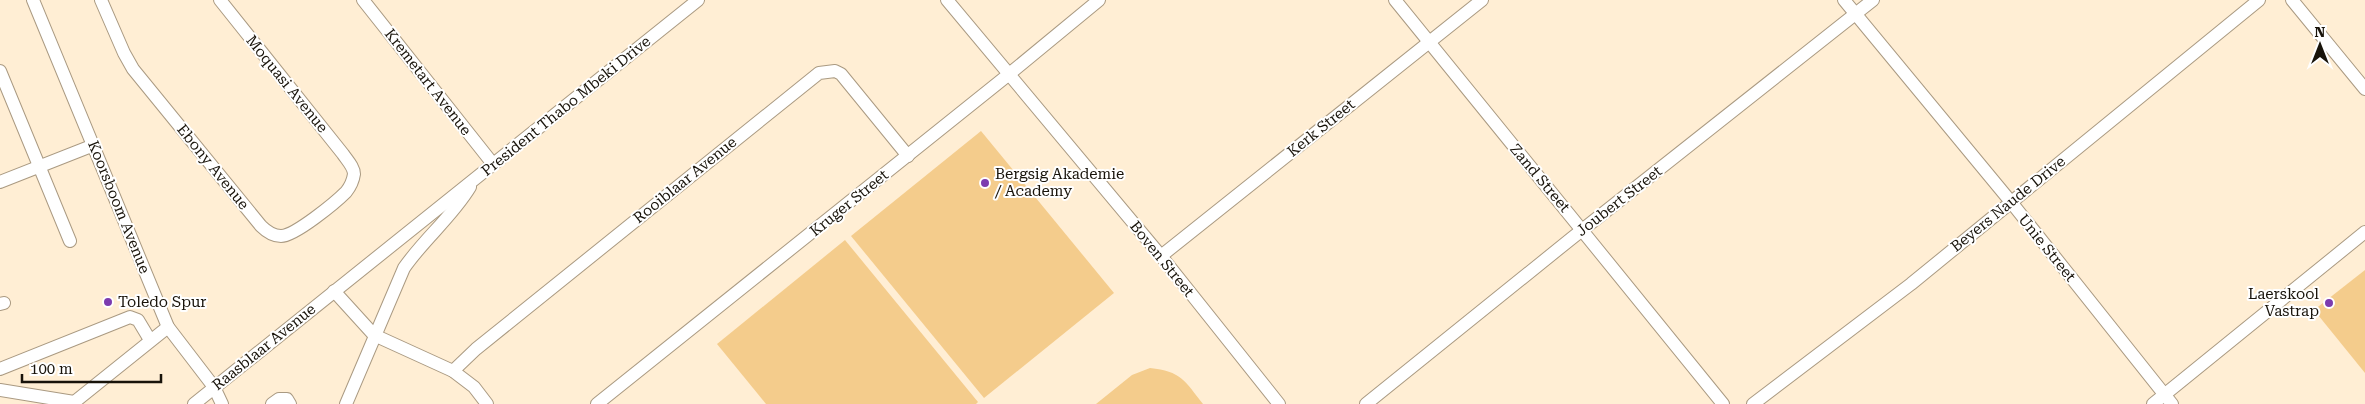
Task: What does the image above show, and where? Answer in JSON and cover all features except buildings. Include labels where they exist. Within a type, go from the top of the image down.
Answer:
[{"type":"street","name":"Koorsboom Avenue","points":[[33,0],[168,326],[214,388],[222,404]]},
{"type":"street","name":"Ebony Avenue","points":[[101,0],[120,46],[133,69],[266,230],[281,236],[297,230],[344,193],[352,180],[353,169]]},
{"type":"street","name":"Moquasi Avenue","points":[[220,0],[353,169]]},
{"type":"street","name":"Kremetart Avenue","points":[[363,0],[493,164]]},
{"type":"street","name":"President Thabo Mbeki Drive","points":[[346,404],[374,334],[404,268],[418,248],[458,206],[475,178],[698,0]]},
{"type":"street","name":"Boven Street","points":[[947,0],[1160,256],[1279,404]]},
{"type":"street","name":"Kruger Street","points":[[597,404],[908,156],[1099,0]]},
{"type":"street","name":"Zand Street","points":[[1395,0],[1723,404]]},
{"type":"street","name":"Kerk Street","points":[[1160,256],[1482,0]]},
{"type":"street","name":"Unie Street","points":[[1844,0],[2010,202],[2168,399]]},
{"type":"street","name":"Joubert Street","points":[[1366,404],[1873,0]]},
{"type":"street","name":"Beyers Naude Drive","points":[[1753,404],[1911,284],[2259,0]]},
{"type":"street","points":[[2292,0],[2365,89]]},
{"type":"street","points":[[0,71],[70,242]]},
{"type":"street","name":"Rooiblaar Avenue","points":[[453,371],[483,343],[819,73],[835,71],[841,74],[908,156]]},
{"type":"street","points":[[0,182],[94,145]]},
{"type":"street","name":"Raasblaar Avenue","points":[[194,404],[475,178]]},
{"type":"street","points":[[2153,404],[2168,399],[2365,232]]},
{"type":"street","points":[[334,291],[374,334],[453,371],[474,387],[487,404]]},
{"type":"street","points":[[0,369],[130,316],[138,320],[150,340]]},
{"type":"street","points":[[0,390],[73,403],[168,326]]},
{"type":"street","points":[[272,404],[279,399],[287,399],[290,404]]},
{"type":"shaded area","points":[[981,131],[1114,293],[984,398],[851,236]]},
{"type":"shaded area","points":[[845,240],[978,402],[976,404],[766,404],[717,344]]},
{"type":"shaded area","points":[[2365,270],[2365,373],[2314,310]]},
{"type":"shaded area","points":[[1150,368],[1160,369],[1181,378],[1203,404],[1096,404],[1132,375]]},
{"type":"place","name":"Bergsig Akademie / Academy","points":[[985,183]]},
{"type":"place","name":"Toledo Spur","points":[[108,302]]},
{"type":"place","name":"Laerskool Vastrap","points":[[2329,303]]}]
